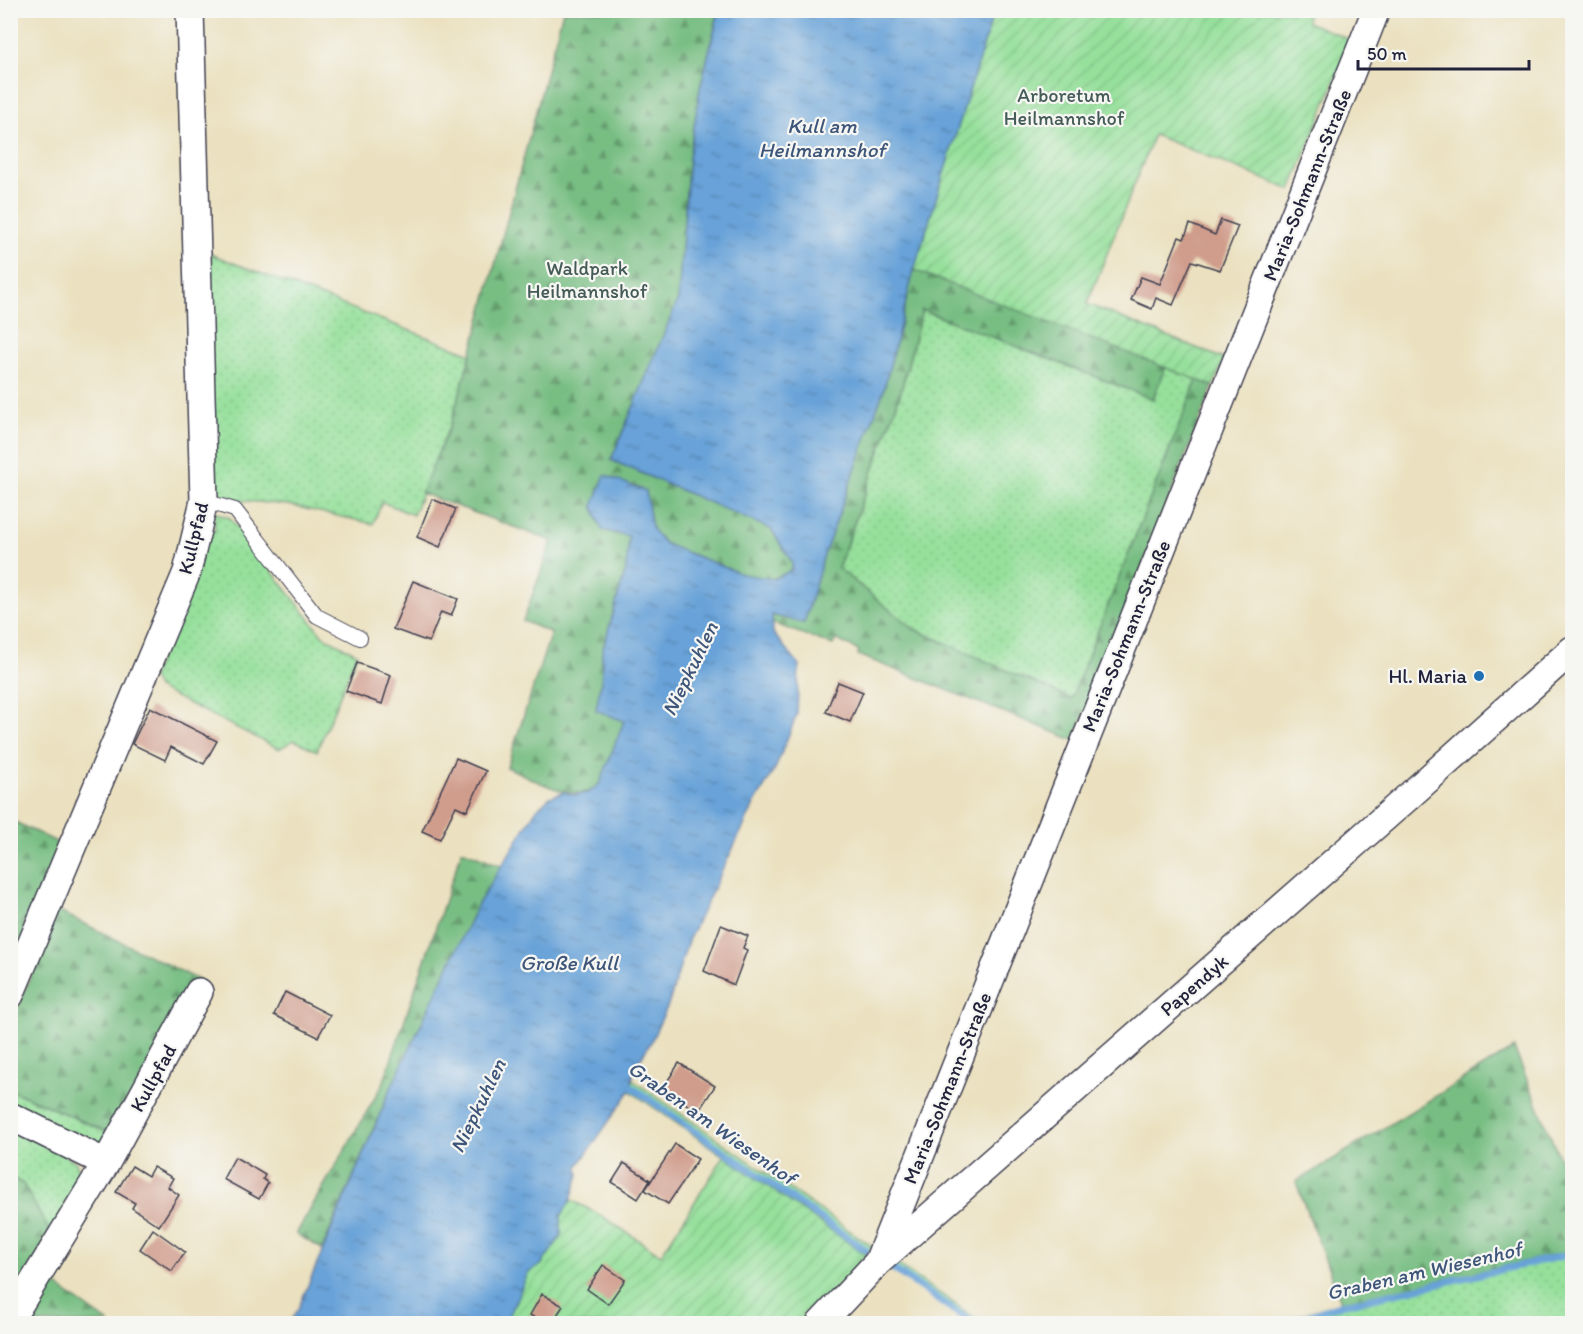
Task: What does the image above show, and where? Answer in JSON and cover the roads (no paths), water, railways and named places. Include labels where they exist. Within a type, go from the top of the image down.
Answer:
[{"type":"street","name":"Kullpfad","points":[[10,995],[187,573],[204,501],[190,10]]},
{"type":"street","name":"Maria-Sohmann-Straße","points":[[878,1262],[1376,10]]},
{"type":"street","name":"Papendyk","points":[[820,1323],[878,1262],[1572,650]]},
{"type":"street","name":"Kullpfad","points":[[10,1320],[106,1163],[199,992]]},
{"type":"street","points":[[10,1116],[106,1163]]},
{"type":"lane","points":[[204,501],[235,510],[317,616],[360,638]]},
{"type":"water","points":[[719,11],[994,11],[914,270],[884,389],[823,558],[804,623],[772,615],[773,633],[799,665],[797,714],[776,767],[755,803],[688,941],[669,1003],[650,1044],[635,1067],[630,1091],[578,1166],[579,1175],[571,1200],[561,1216],[561,1236],[541,1265],[528,1273],[506,1323],[289,1323],[298,1309],[391,1088],[478,904],[536,810],[550,797],[564,792],[574,795],[588,793],[600,783],[624,721],[596,710],[602,676],[602,652],[626,569],[629,536],[602,530],[593,506],[605,475],[646,491],[652,529],[665,544],[742,574],[773,579],[792,570],[792,562],[771,529],[611,460],[678,300],[689,158],[700,89]]},
{"type":"waterway","name":"Graben am Wiesenhof","points":[[623,1081],[867,1251]]},
{"type":"waterway","name":"Graben am Wiesenhof","points":[[1284,1324],[1336,1306],[1572,1254]]},
{"type":"waterway","name":"Graben am Wiesenhof","points":[[892,1268],[974,1324]]},
{"type":"place","name":"Hl. Maria","points":[[1479,676]]},
{"type":"park label","name":"Arboretum Heilmannshof","points":[[1064,106]]},
{"type":"park label","name":"Waldpark Heilmannshof","points":[[587,280]]},
{"type":"water label","name":"Kull am Heilmannshof","points":[[822,138]]},
{"type":"water label","name":"Niepkuhlen","points":[[690,669]]},
{"type":"water label","name":"Große Kull","points":[[569,963]]},
{"type":"water label","name":"Niepkuhlen","points":[[478,1106]]}]
